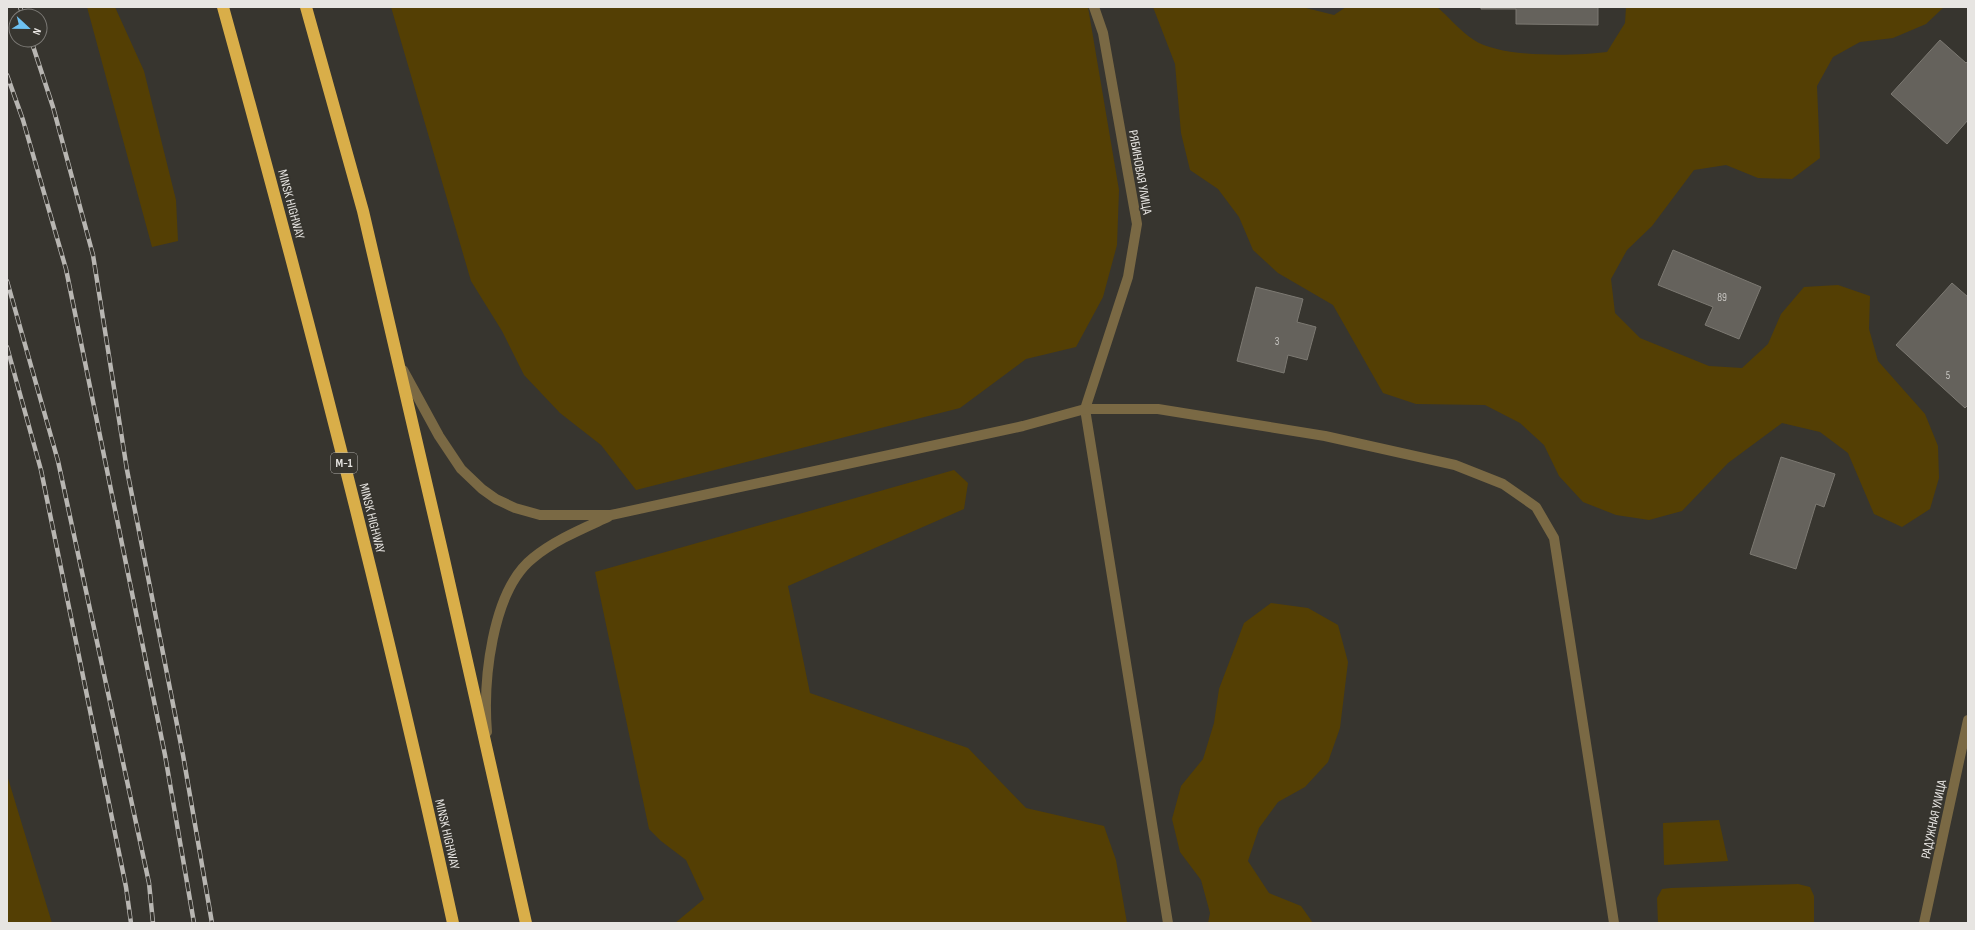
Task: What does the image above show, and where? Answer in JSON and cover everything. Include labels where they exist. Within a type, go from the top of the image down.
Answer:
[{"type":"highway","name":"MINSK HIGHWAY","points":[[223,7],[290,247],[374,580],[453,923]]},
{"type":"highway","points":[[306,7],[363,210],[526,923]]},
{"type":"street","name":"РЯБИНОВАЯ УЛИЦА","points":[[1085,409],[1128,277],[1137,224],[1103,33],[1094,7]]},
{"type":"street","points":[[398,362],[439,436],[461,469],[482,489],[496,498],[515,508],[540,515],[611,515],[1023,426],[1085,409],[1158,409],[1325,436],[1455,466],[1503,484],[1536,506],[1554,538],[1614,923]]},
{"type":"street","points":[[1085,409],[1168,923]]},
{"type":"street","points":[[489,760],[485,705],[491,648],[501,608],[514,579],[532,558],[557,542],[611,515]]},
{"type":"street","name":"РАДУЖНАЯ УЛИЦА","points":[[1924,923],[1968,720]]},
{"type":"shaded area","points":[[87,7],[115,7],[144,71],[176,200],[178,241],[152,247]]},
{"type":"shaded area","points":[[391,7],[1088,7],[1119,190],[1117,245],[1103,297],[1076,347],[1026,359],[960,408],[636,490],[601,445],[560,413],[524,375],[502,331],[471,281]]},
{"type":"shaded area","points":[[1153,7],[1302,7],[1334,15],[1346,7],[1437,7],[1474,40],[1486,46],[1519,53],[1558,55],[1607,52],[1625,23],[1626,7],[1944,7],[1926,24],[1893,38],[1860,42],[1833,57],[1817,86],[1820,158],[1792,179],[1758,178],[1726,165],[1694,170],[1652,226],[1627,250],[1611,279],[1615,313],[1640,338],[1709,366],[1742,368],[1768,344],[1781,314],[1804,287],[1838,285],[1870,296],[1869,329],[1878,361],[1925,414],[1938,446],[1939,478],[1930,509],[1902,527],[1874,514],[1848,453],[1820,432],[1782,423],[1728,463],[1682,511],[1649,520],[1616,515],[1583,502],[1559,476],[1544,445],[1520,423],[1485,405],[1416,404],[1383,393],[1333,305],[1278,273],[1253,250],[1239,217],[1218,189],[1190,170],[1181,133],[1175,64]]},
{"type":"shaded area","points":[[954,470],[968,483],[964,509],[788,586],[810,693],[968,748],[1026,808],[1104,826],[1116,860],[1127,923],[675,923],[704,899],[686,860],[661,841],[649,829],[595,572]]},
{"type":"shaded area","points":[[1271,603],[1308,608],[1338,625],[1348,662],[1340,728],[1328,762],[1305,787],[1278,802],[1259,828],[1248,861],[1269,893],[1301,906],[1313,923],[1208,923],[1210,913],[1201,880],[1180,852],[1172,819],[1181,786],[1203,759],[1214,723],[1219,689],[1244,623]]},
{"type":"shaded area","points":[[7,775],[52,923],[7,923]]},
{"type":"shaded area","points":[[1719,820],[1728,861],[1664,865],[1663,823]]},
{"type":"shaded area","points":[[1798,884],[1810,887],[1814,896],[1814,923],[1658,923],[1657,898],[1662,889]]},
{"type":"building","points":[[1481,7],[1598,7],[1598,25],[1516,24],[1516,9],[1481,9]]},
{"type":"building","points":[[1940,40],[1966,63],[1968,61],[1968,120],[1947,144],[1891,94]]},
{"type":"building","points":[[1673,250],[1761,287],[1739,339],[1705,325],[1713,307],[1658,285]]},
{"type":"building","points":[[1952,283],[1968,297],[1968,405],[1965,408],[1896,345]]},
{"type":"building","points":[[1256,287],[1303,299],[1297,322],[1316,327],[1307,360],[1288,355],[1284,373],[1237,361]]},
{"type":"building","points":[[1781,457],[1835,474],[1824,507],[1816,504],[1796,569],[1750,554]]},
{"type":"railway","points":[[34,48],[53,107],[93,255],[127,470],[183,755],[212,923]]},
{"type":"railway","points":[[7,75],[23,120],[66,269],[165,755],[194,923]]},
{"type":"railway","points":[[7,281],[58,461],[149,883],[153,923]]},
{"type":"railway","points":[[7,347],[41,470],[126,887],[131,923]]}]
